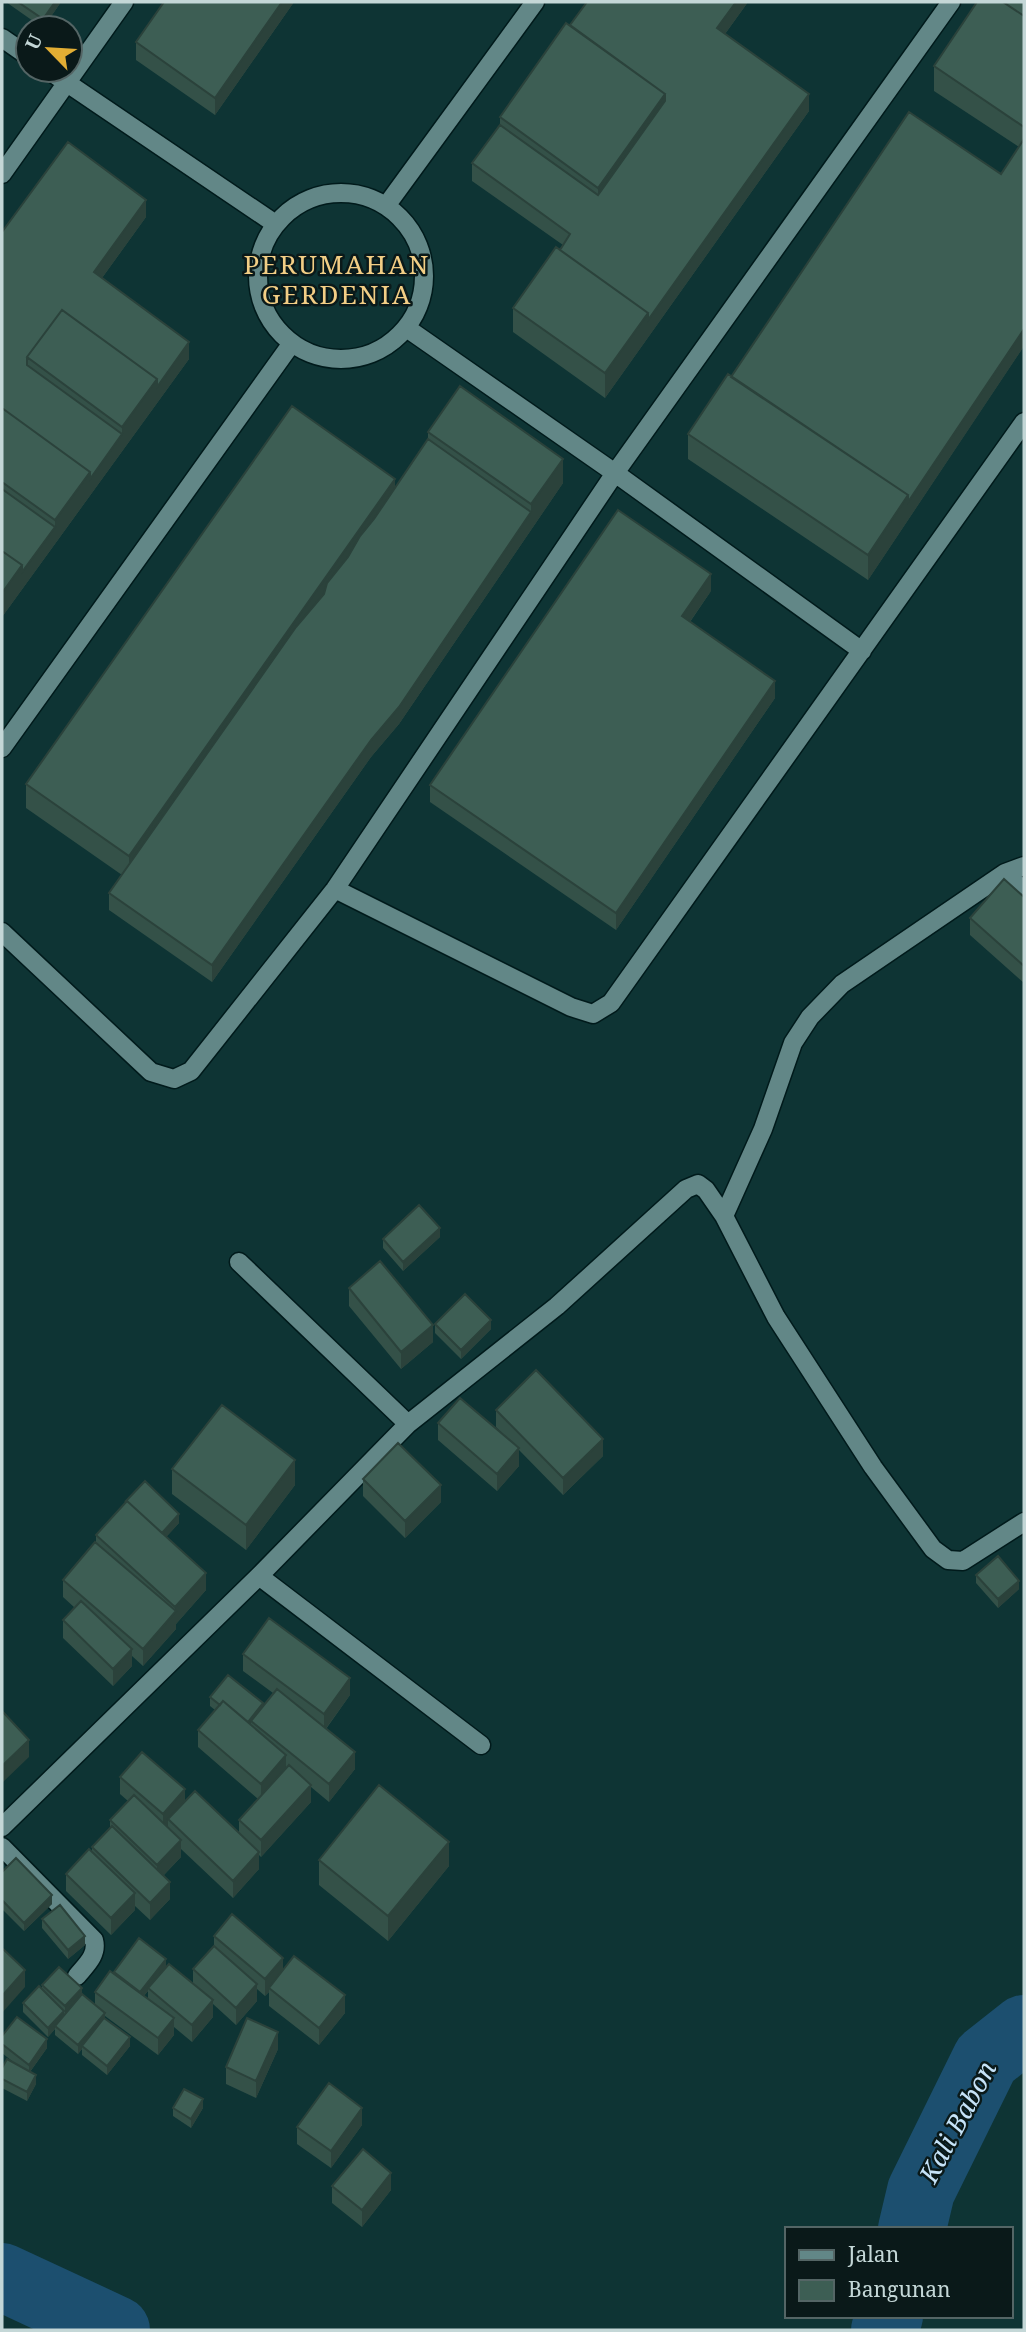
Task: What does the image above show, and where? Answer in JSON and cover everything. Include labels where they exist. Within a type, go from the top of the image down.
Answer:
[{"type":"street","points":[[84,56],[124,2]]},
{"type":"street","points":[[386,206],[535,2]]},
{"type":"street","points":[[2,932],[150,1072],[174,1080],[191,1071],[335,889],[615,473],[951,2]]},
{"type":"street","points":[[2,174],[64,84]]},
{"type":"street","points":[[68,84],[274,223]]},
{"type":"street","points":[[351,193],[371,198],[386,206],[406,223],[417,242],[423,263],[424,284],[419,306],[408,329],[375,352],[354,358],[332,359],[311,354],[292,343],[276,328],[265,309],[259,289],[258,267],[274,223],[308,200],[328,194],[351,193]]},
{"type":"street","points":[[408,329],[615,473],[862,651]]},
{"type":"street","points":[[2,748],[292,343]]},
{"type":"street","points":[[335,889],[571,1007],[593,1014],[611,1003],[1024,422]]},
{"type":"street","points":[[724,1216],[763,1129],[793,1043],[810,1017],[842,984],[1005,873],[1024,866]]},
{"type":"street","points":[[1005,873],[1024,891]]},
{"type":"street","points":[[2,1827],[259,1576],[408,1424],[558,1306],[686,1189],[698,1184],[706,1190],[724,1216],[776,1317],[873,1467],[933,1549],[948,1560],[963,1561],[1024,1522]]},
{"type":"street","points":[[239,1262],[408,1424]]},
{"type":"street","points":[[259,1576],[481,1745]]},
{"type":"street","points":[[2,1847],[94,1940],[96,1947],[90,1962],[77,1976]]},
{"type":"building","points":[[18,2],[55,2],[47,14],[36,14]]},
{"type":"building","points":[[164,2],[282,2],[215,98],[136,42]]},
{"type":"building","points":[[587,2],[736,2],[717,28],[809,94],[648,320],[648,313],[560,250],[570,234],[472,163],[500,125],[598,195],[665,101],[665,94],[570,25]]},
{"type":"building","points":[[977,2],[1003,2],[1024,16],[1024,127],[934,66]]},
{"type":"building","points":[[1003,2],[1024,2],[1024,16]]},
{"type":"building","points":[[566,23],[665,94],[598,188],[500,117]]},
{"type":"building","points":[[909,112],[1001,174],[1024,139],[1024,329],[908,502],[908,495],[731,377]]},
{"type":"building","points":[[68,142],[146,200],[94,272],[189,342],[157,387],[157,379],[62,310],[27,357],[27,365],[122,434],[90,479],[90,472],[2,408],[2,232]]},
{"type":"building","points":[[556,247],[648,313],[605,373],[513,308]]},
{"type":"building","points":[[62,310],[157,379],[122,427],[27,357]]},
{"type":"building","points":[[728,374],[908,495],[868,555],[688,434]]},
{"type":"building","points":[[460,386],[563,459],[531,504],[428,432]]},
{"type":"building","points":[[292,406],[395,479],[129,856],[26,784]]},
{"type":"building","points":[[2,408],[90,472],[55,520],[2,482]]},
{"type":"building","points":[[428,439],[531,512],[399,707],[371,740],[212,965],[109,893],[296,627],[324,594],[327,583],[348,557]]},
{"type":"building","points":[[2,489],[55,527],[22,572],[22,565],[2,551]]},
{"type":"building","points":[[618,510],[711,574],[682,616],[775,681],[616,913],[430,785]]},
{"type":"building","points":[[2,551],[22,565],[2,593]]},
{"type":"building","points":[[1004,879],[1024,897],[1024,966],[970,918]]},
{"type":"building","points":[[419,1205],[440,1228],[403,1262],[383,1239]]},
{"type":"building","points":[[380,1261],[433,1325],[401,1352],[349,1288]]},
{"type":"building","points":[[465,1294],[491,1320],[461,1350],[435,1324]]},
{"type":"building","points":[[536,1370],[603,1439],[563,1478],[496,1410]]},
{"type":"building","points":[[460,1398],[519,1448],[497,1474],[438,1423]]},
{"type":"building","points":[[222,1405],[295,1460],[246,1525],[172,1469]]},
{"type":"building","points":[[398,1443],[441,1485],[405,1521],[363,1479]]},
{"type":"building","points":[[145,1481],[179,1514],[162,1533],[125,1502]]},
{"type":"building","points":[[127,1501],[206,1573],[175,1607],[96,1535]]},
{"type":"building","points":[[95,1542],[176,1611],[143,1649],[63,1580]]},
{"type":"building","points":[[998,1556],[1019,1581],[998,1599],[976,1575]]},
{"type":"building","points":[[81,1601],[132,1649],[113,1669],[63,1620]]},
{"type":"building","points":[[269,1618],[350,1678],[324,1714],[243,1654]]},
{"type":"building","points":[[228,1675],[263,1703],[248,1722],[223,1701],[220,1705],[210,1697]]},
{"type":"building","points":[[277,1689],[355,1752],[329,1784],[251,1721]]},
{"type":"building","points":[[223,1701],[286,1755],[261,1784],[198,1730]]},
{"type":"building","points":[[2,1711],[29,1740],[2,1766]]},
{"type":"building","points":[[142,1752],[185,1789],[163,1814],[120,1777]]},
{"type":"building","points":[[289,1765],[311,1785],[261,1840],[239,1820]]},
{"type":"building","points":[[379,1785],[449,1842],[388,1916],[319,1860]]},
{"type":"building","points":[[195,1791],[259,1852],[233,1881],[168,1819]]},
{"type":"building","points":[[134,1795],[181,1840],[157,1865],[110,1820]]},
{"type":"building","points":[[112,1826],[170,1882],[150,1903],[92,1847]]},
{"type":"building","points":[[89,1849],[135,1893],[111,1918],[66,1874]]},
{"type":"building","points":[[16,1858],[52,1895],[24,1923],[2,1900],[2,1872]]},
{"type":"building","points":[[60,1905],[85,1936],[68,1950],[42,1919]]},
{"type":"building","points":[[232,1914],[283,1958],[265,1979],[214,1936]]},
{"type":"building","points":[[139,1938],[166,1959],[140,1992],[114,1972]]},
{"type":"building","points":[[214,1946],[257,1984],[236,2008],[193,1969]]},
{"type":"building","points":[[2,1948],[25,1970],[2,1996]]},
{"type":"building","points":[[294,1956],[345,1995],[319,2028],[269,1988]]},
{"type":"building","points":[[169,1964],[213,2000],[192,2025],[148,1988]]},
{"type":"building","points":[[59,1967],[82,1988],[65,2006],[42,1985]]},
{"type":"building","points":[[110,1971],[174,2018],[158,2038],[95,1992]]},
{"type":"building","points":[[39,1986],[64,2011],[48,2028],[23,2003]]},
{"type":"building","points":[[82,1994],[105,2013],[78,2045],[55,2026]]},
{"type":"building","points":[[17,2017],[47,2039],[29,2065],[2,2044],[2,2036]]},
{"type":"building","points":[[104,2018],[130,2037],[107,2066],[82,2046]]},
{"type":"building","points":[[247,2018],[278,2032],[256,2081],[226,2067]]},
{"type":"building","points":[[7,2059],[36,2075],[27,2092],[2,2079],[2,2068]]},
{"type":"building","points":[[329,2083],[362,2108],[331,2151],[297,2127]]},
{"type":"building","points":[[184,2089],[203,2099],[191,2119],[173,2108]]},
{"type":"building","points":[[363,2149],[391,2173],[362,2210],[332,2186]]},
{"type":"waterway","name":"Kali Babon","points":[[912,2227],[921,2191],[986,2059],[1024,2029]]},
{"type":"waterway","name":"Kali Babon","points":[[2,2277],[116,2330]]},
{"type":"waterway","name":"Kali Babon","points":[[885,2330],[888,2318]]},
{"type":"district","name":"PERUMAHAN GERDENIA","points":[[337,280]]}]
